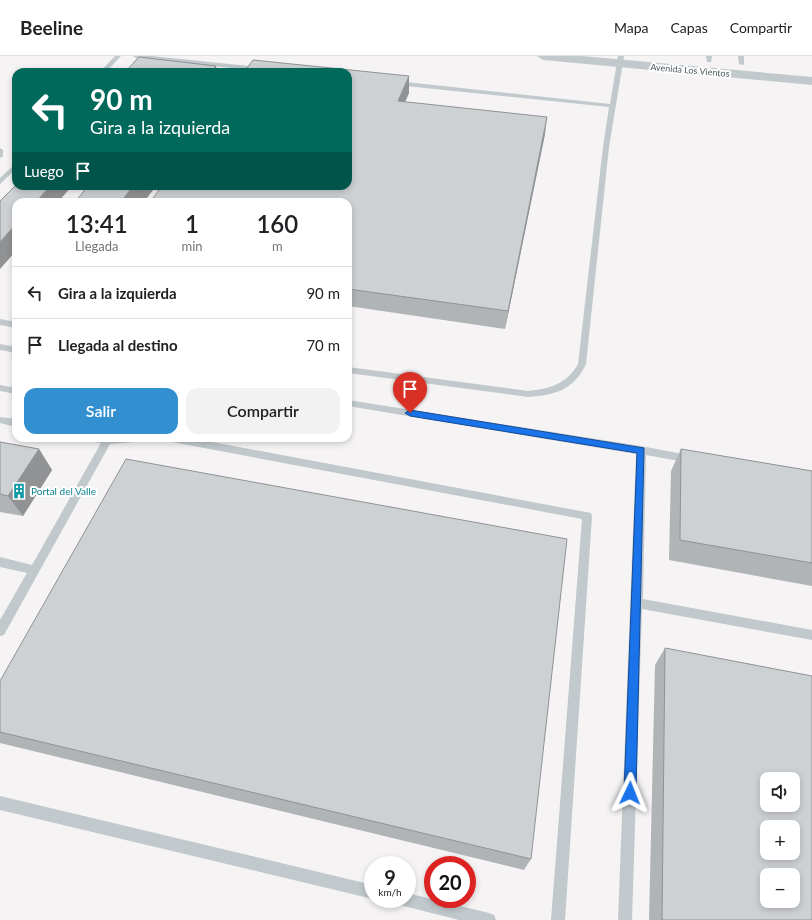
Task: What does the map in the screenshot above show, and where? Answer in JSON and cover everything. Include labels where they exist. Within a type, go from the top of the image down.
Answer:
[{"type":"street","name":"Avenida Los Vientos","points":[[543,56],[621,60],[812,81]]},
{"type":"street","name":"Avenida Los Vientos","points":[[651,56],[742,60],[812,71]]},
{"type":"lane","points":[[107,68],[118,56]]},
{"type":"lane","points":[[136,56],[250,68]]},
{"type":"lane","points":[[352,371],[528,394],[555,390],[568,384],[575,378],[582,364],[606,147],[621,60]]},
{"type":"lane","points":[[387,82],[613,106]]},
{"type":"lane","points":[[0,150],[0,156]]},
{"type":"lane","points":[[0,182],[12,169]]},
{"type":"lane","points":[[0,322],[12,324]]},
{"type":"lane","points":[[0,347],[12,349]]},
{"type":"lane","points":[[0,388],[12,390]]},
{"type":"lane","points":[[352,404],[703,461]]},
{"type":"lane","points":[[0,420],[12,422]]},
{"type":"lane","points":[[0,631],[107,442]]},
{"type":"lane","points":[[193,442],[587,516],[558,920]]},
{"type":"lane","points":[[625,920],[637,603],[641,450]]},
{"type":"lane","points":[[0,562],[34,570]]},
{"type":"lane","points":[[637,603],[812,635]]},
{"type":"lane","points":[[0,803],[364,890]]},
{"type":"lane","points":[[416,903],[489,920]]},
{"type":"building","points":[[139,57],[216,66],[214,68],[129,68]]},
{"type":"building","points":[[253,60],[331,68],[247,68]]},
{"type":"building","points":[[352,70],[409,76],[398,101],[547,117],[508,311],[352,290],[352,198],[153,198],[159,190],[352,190]]},
{"type":"building","points":[[12,189],[46,190],[40,198],[12,198],[12,228],[0,242],[0,201]]},
{"type":"building","points":[[85,190],[130,190],[124,198],[78,198]]},
{"type":"building","points":[[0,442],[39,449],[8,496],[0,494]]},
{"type":"building","points":[[681,449],[812,471],[812,563],[680,540]]},
{"type":"building","points":[[126,459],[567,539],[531,859],[0,732],[0,681]]},
{"type":"building","points":[[665,648],[812,676],[812,920],[662,920]]},
{"type":"place","name":"Portal del Valle","points":[[19,491]]},
{"type":"route","points":[[410,413],[641,450],[630,793]]}]
